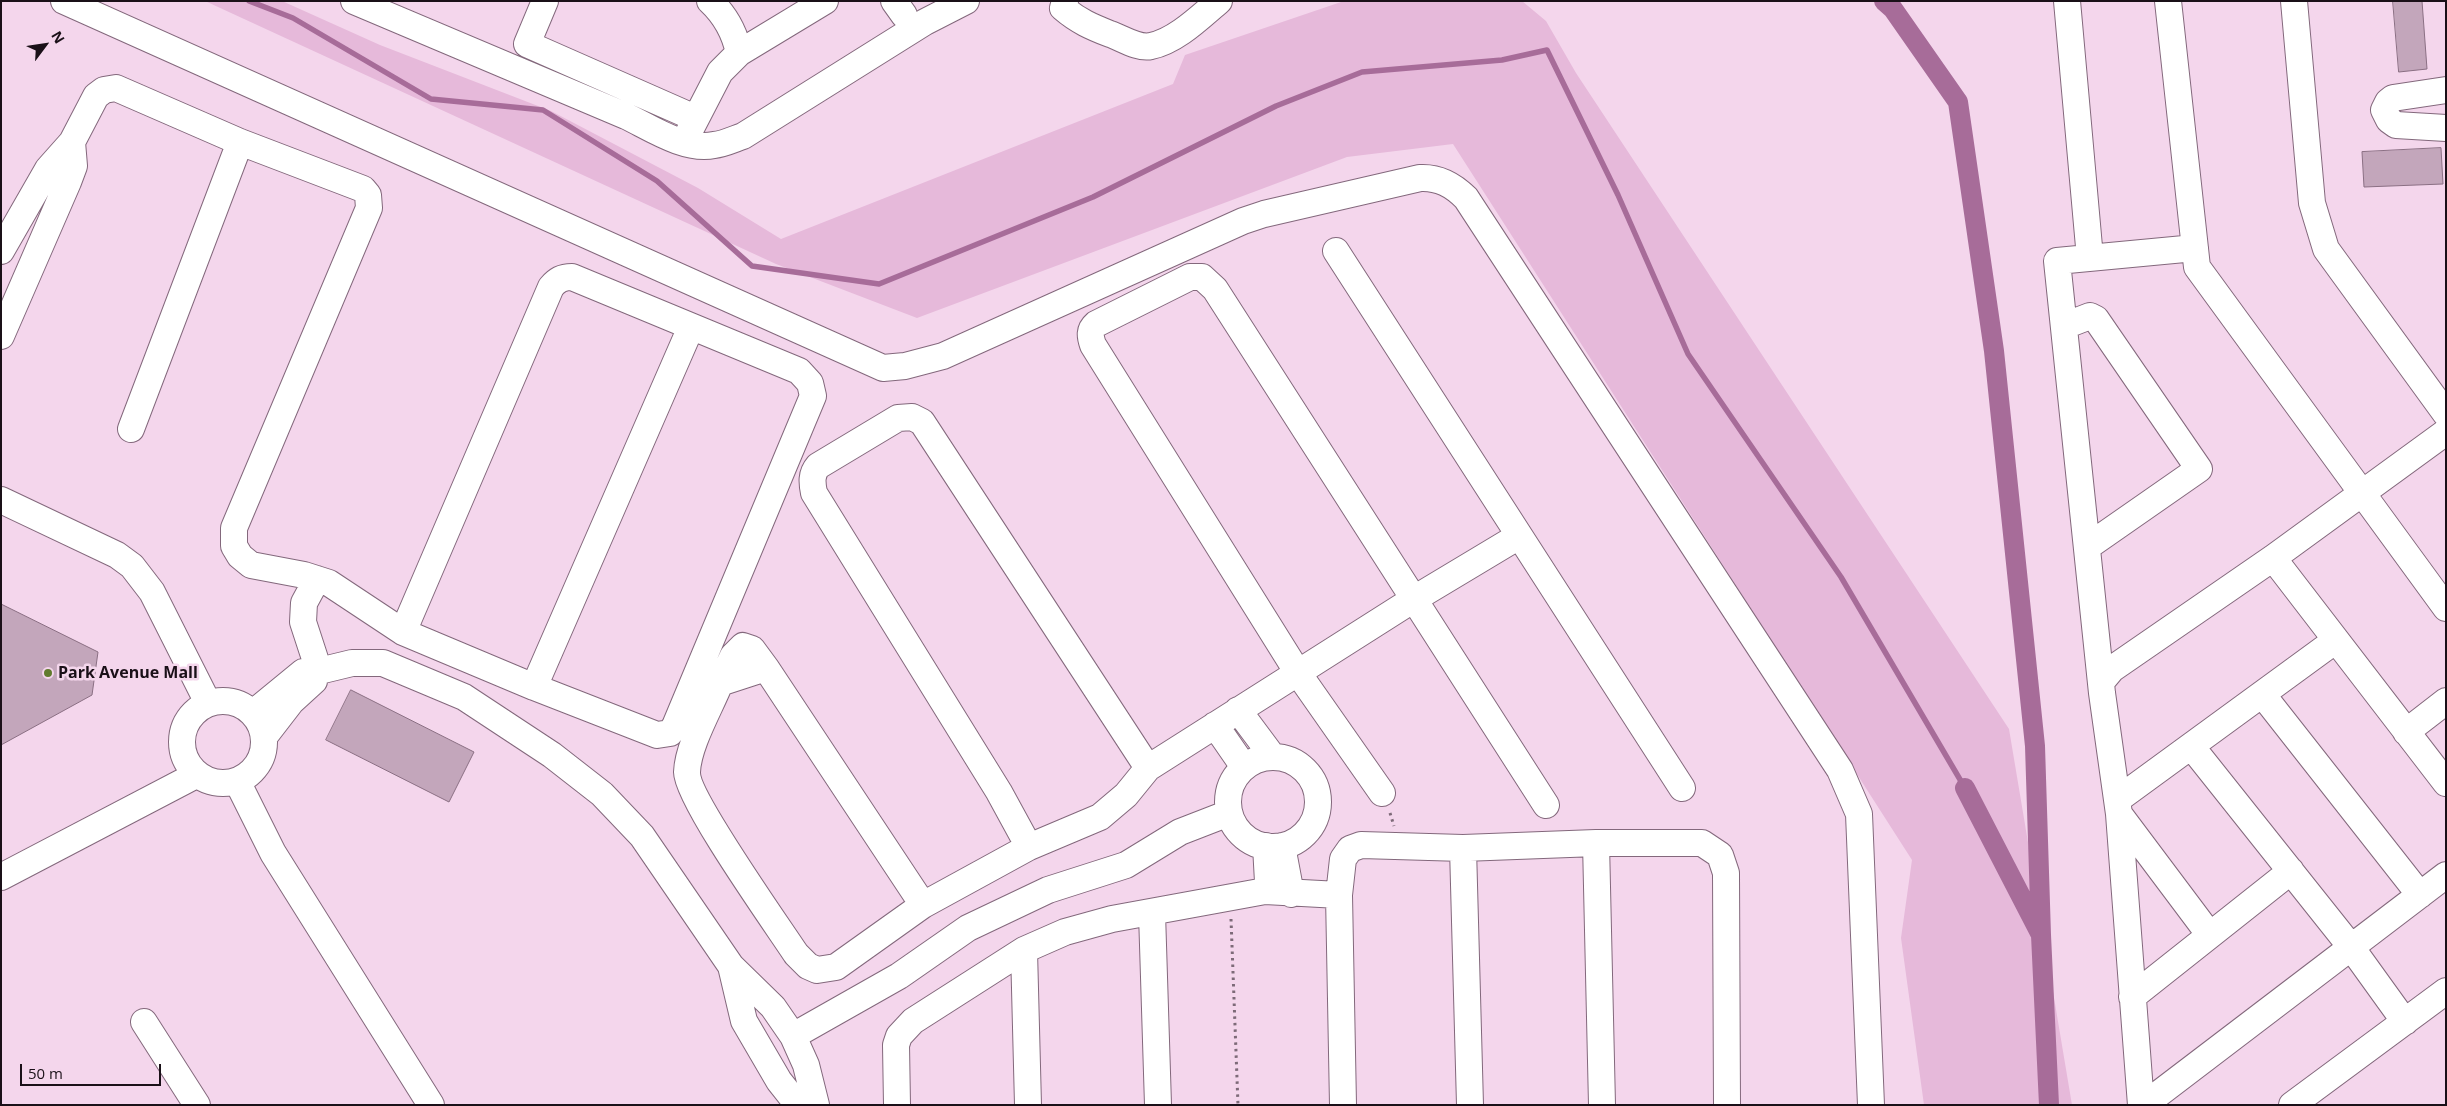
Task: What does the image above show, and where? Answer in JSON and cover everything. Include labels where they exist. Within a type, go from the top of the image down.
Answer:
[{"type":"street","points":[[64,1],[868,363],[883,368],[905,366],[943,356],[1264,214],[1420,178],[1444,181],[1458,189],[1466,198],[1840,770],[1859,814],[1871,1105]]},
{"type":"street","points":[[354,1],[684,142],[712,146],[743,136],[925,22],[966,1]]},
{"type":"street","points":[[546,1],[527,44],[695,118]]},
{"type":"street","points":[[710,1],[724,16],[739,53]]},
{"type":"street","points":[[684,142],[720,72],[739,53],[825,1]]},
{"type":"street","points":[[1065,1],[1063,8],[1077,20],[1133,44],[1150,47],[1193,23],[1219,1]]},
{"type":"street","points":[[2066,1],[2090,258]]},
{"type":"street","points":[[2168,1],[2197,267],[2446,608]]},
{"type":"street","points":[[2294,1],[2312,203],[2320,233],[2326,249],[2446,414]]},
{"type":"street","points":[[1,251],[48,169],[72,142],[96,96],[104,90],[116,88],[240,142],[363,189],[369,200],[369,208],[234,528],[234,546],[240,556],[251,565],[317,578],[329,583],[403,632],[650,734],[663,736],[670,733],[676,726],[813,396],[813,390],[806,377],[799,371],[572,277],[556,281],[551,287],[403,632]]},
{"type":"street","points":[[2446,90],[2393,98],[2388,102],[2384,110],[2389,120],[2396,125],[2446,128]]},
{"type":"street","points":[[1,336],[74,166],[72,142]]},
{"type":"street","points":[[131,429],[240,142]]},
{"type":"street","points":[[2142,1105],[2118,807],[2102,681],[2056,261],[2195,248]]},
{"type":"street","points":[[1336,251],[1682,788]]},
{"type":"street","points":[[1382,793],[1298,673],[1093,345],[1090,334],[1091,328],[1096,324],[1190,277],[1202,277],[1215,289],[1546,805]]},
{"type":"street","points":[[2064,326],[2090,316],[2096,320],[2200,469],[2087,547]]},
{"type":"street","points":[[534,687],[691,327]]},
{"type":"street","points":[[1029,848],[999,792],[814,493],[812,479],[818,466],[898,418],[912,417],[922,422],[1148,768]]},
{"type":"street","points":[[2102,681],[2112,669],[2273,558],[2446,432]]},
{"type":"street","points":[[1,500],[117,555],[132,566],[152,592],[208,703]]},
{"type":"street","points":[[923,905],[766,668],[720,683],[694,744],[689,762],[688,780],[701,808],[801,960],[817,970],[836,967],[923,905],[1029,848],[1100,817],[1126,795],[1148,768],[1414,599],[1519,536]]},
{"type":"street","points":[[2273,558],[2446,783]]},
{"type":"street","points":[[264,737],[292,702],[311,685],[319,671],[303,622],[304,603],[317,578]]},
{"type":"street","points":[[2118,807],[2191,746],[2336,640]]},
{"type":"street","points":[[252,713],[303,672],[319,671],[352,663],[383,663],[464,697],[552,754],[602,794],[642,836],[731,966],[773,1007],[793,1036],[806,1065],[816,1105]]},
{"type":"street","points":[[2262,694],[2420,895]]},
{"type":"street","points":[[219,700],[232,701],[243,705],[260,724],[264,737],[263,751],[258,764],[249,775],[237,781],[223,784],[209,781],[196,775],[187,764],[182,750],[182,736],[190,716],[208,703],[219,700]]},
{"type":"street","points":[[2406,732],[2446,701]]},
{"type":"street","points":[[1238,710],[1273,756]]},
{"type":"street","points":[[1215,725],[1244,767]]},
{"type":"street","points":[[2191,746],[2351,947],[2404,1022]]},
{"type":"street","points":[[1273,756],[1287,759],[1300,766],[1310,776],[1316,790],[1316,812],[1307,832],[1296,841],[1274,846],[1254,842],[1243,835],[1229,813],[1228,800],[1230,788],[1244,767],[1257,759],[1273,756]]},
{"type":"street","points":[[1,877],[196,775]]},
{"type":"street","points":[[237,781],[273,853],[431,1105]]},
{"type":"street","points":[[2118,807],[2209,934]]},
{"type":"street","points":[[793,1036],[899,976],[968,928],[1048,890],[1126,865],[1180,832],[1229,813]]},
{"type":"street","points":[[1596,843],[1602,1105]]},
{"type":"street","points":[[1343,1105],[1339,895],[1343,859],[1346,852],[1361,845],[1463,848],[1596,843],[1702,843],[1712,849],[1725,864],[1726,873],[1727,1105]]},
{"type":"street","points":[[1265,891],[1274,846]]},
{"type":"street","points":[[1274,846],[1291,894]]},
{"type":"street","points":[[1463,848],[1470,1105]]},
{"type":"street","points":[[2132,997],[2209,934],[2291,871]]},
{"type":"street","points":[[2142,1105],[2446,875]]},
{"type":"street","points":[[896,1105],[896,1045],[904,1030],[912,1021],[1024,950],[1065,932],[1112,919],[1265,891],[1291,894],[1339,895]]},
{"type":"street","points":[[1152,913],[1158,1105]]},
{"type":"street","points":[[1024,950],[1028,1105]]},
{"type":"street","points":[[731,966],[744,1021],[779,1081],[798,1105]]},
{"type":"street","points":[[2292,1105],[2446,991]]},
{"type":"street","points":[[144,1022],[197,1105]]},
{"type":"path","points":[[1382,793],[1394,822],[1392,846]]},
{"type":"path","points":[[1231,898],[1238,1105]]},
{"type":"shaded area","points":[[205,1],[282,1],[380,45],[551,111],[698,188],[781,239],[1173,84],[1185,55],[1344,1],[1522,1],[1546,21],[1576,73],[2009,729],[2072,1105],[1924,1105],[1901,938],[1912,860],[1453,144],[1347,157],[917,318],[776,264]]},
{"type":"building","points":[[2393,1],[2422,1],[2427,69],[2399,72]]},
{"type":"building","points":[[2441,148],[2443,184],[2364,187],[2362,152]]},
{"type":"building","name":"Park Avenue Mall","points":[[1,604],[98,652],[92,695],[1,745]]},
{"type":"building","points":[[351,690],[474,752],[449,802],[326,740]]},
{"type":"waterway","points":[[249,1],[293,18],[431,99],[543,110],[657,181],[752,266],[879,284],[1093,197],[1276,106],[1362,72],[1502,60],[1547,50],[1618,195],[1688,354],[1841,577],[1965,788]]},
{"type":"waterway","points":[[1884,1],[1893,9],[1958,102],[1994,351],[2035,746],[2041,935]]},
{"type":"waterway","points":[[1965,788],[2041,935],[2049,1105]]},
{"type":"place","name":"Park Avenue Mall","points":[[48,673]]}]
